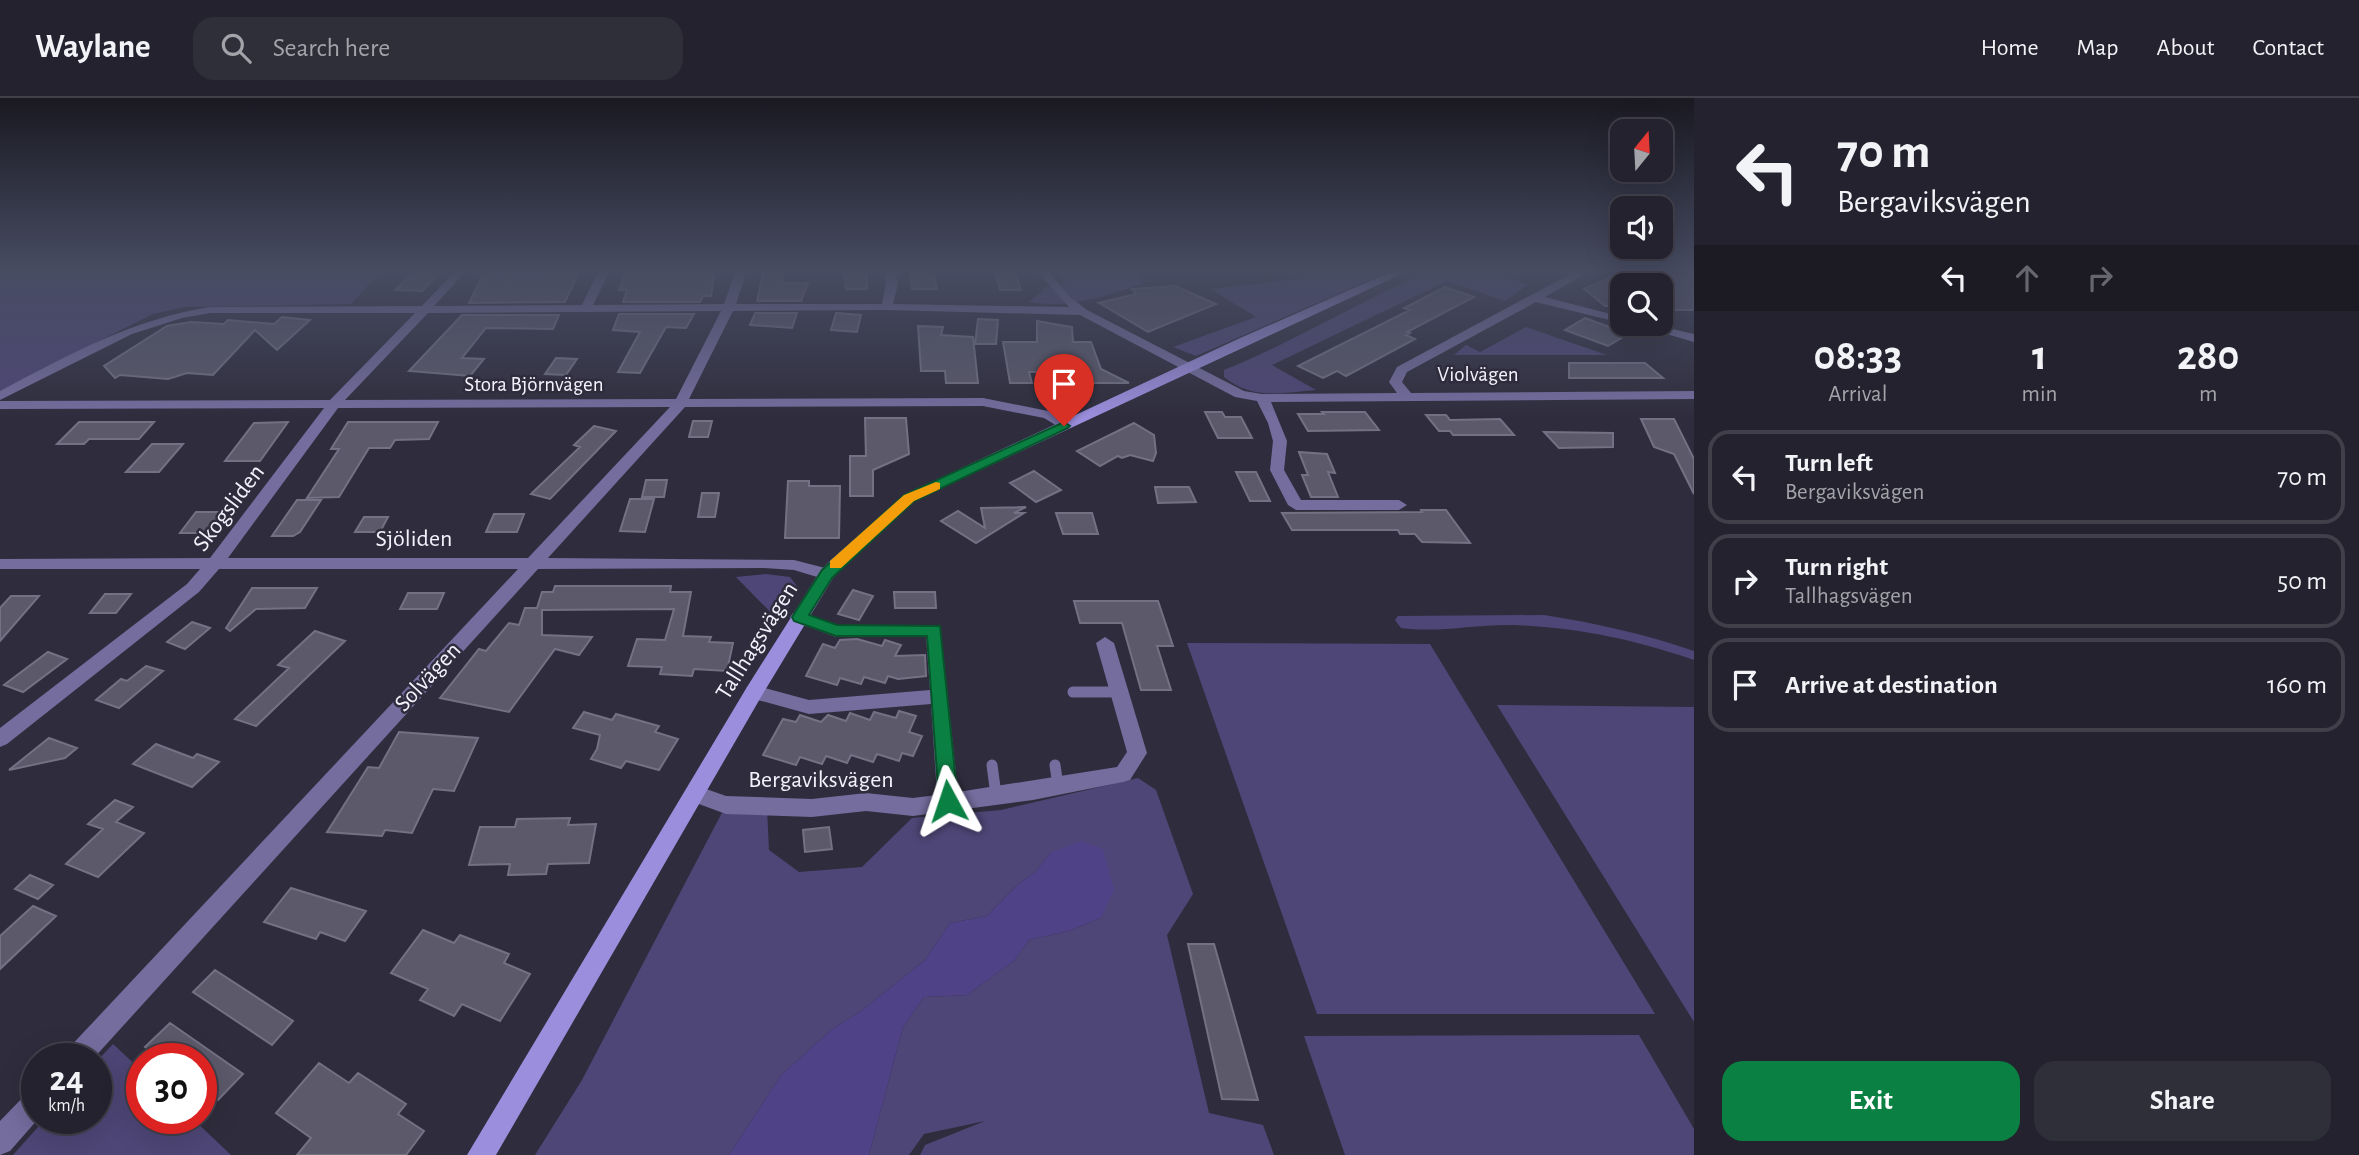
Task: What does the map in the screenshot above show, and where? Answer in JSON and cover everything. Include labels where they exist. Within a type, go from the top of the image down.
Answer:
[{"type":"main road","name":"Tallhagsvägen","points":[[481,1155],[754,692],[827,574],[909,498],[1295,319]]},
{"type":"street","points":[[0,396],[134,327],[155,319]]},
{"type":"street","name":"Skogsliden","points":[[0,739],[193,588],[215,565],[333,405],[416,319]]},
{"type":"street","name":"Solvägen","points":[[91,1043],[680,404],[723,319]]},
{"type":"street","name":"Violvägen","points":[[1097,319],[1240,394],[1262,398],[1694,395]]},
{"type":"street","points":[[1406,396],[1395,382],[1402,370],[1495,319]]},
{"type":"street","points":[[1673,333],[1694,338]]},
{"type":"street","points":[[1262,398],[1275,423],[1280,440],[1277,470],[1296,505],[1399,505]]},
{"type":"street","name":"Stora Björnvägen","points":[[0,405],[983,402],[1048,415],[1064,426]]},
{"type":"street","name":"Sjöliden","points":[[0,564],[764,563],[794,565],[827,574]]},
{"type":"street","points":[[799,617],[836,631],[934,630],[948,801]]},
{"type":"street","points":[[1105,643],[1119,692]]},
{"type":"street","points":[[754,692],[809,707],[940,696]]},
{"type":"street","name":"Bergaviksvägen","points":[[695,794],[726,805],[767,808],[812,808],[848,802],[913,807],[1123,774],[1137,753],[1119,692]]},
{"type":"street","points":[[0,1141],[21,1118]]},
{"type":"lane","points":[[1073,692],[1119,692]]},
{"type":"lane","points":[[992,765],[996,794]]},
{"type":"lane","points":[[1055,765],[1058,786]]},
{"type":"shaded area","points":[[0,319],[142,319],[0,391]]},
{"type":"shaded area","points":[[1250,319],[1280,319],[1196,356],[1173,347]]},
{"type":"shaded area","points":[[1330,319],[1367,319],[1272,365],[1316,390],[1256,392],[1224,377],[1224,370]]},
{"type":"shaded area","points":[[1526,327],[1607,355],[1454,355],[1466,345],[1480,352]]},
{"type":"shaded area","points":[[1041,399],[1090,399],[1076,410],[1059,412],[1047,411]]},
{"type":"shaded area","points":[[766,574],[790,577],[799,589],[780,622],[736,577]]},
{"type":"shaded area","points":[[1544,615],[1657,639],[1694,651],[1694,660],[1627,640],[1561,629],[1500,625],[1415,629],[1401,628],[1395,620],[1398,616]]},
{"type":"shaded area","points":[[1187,643],[1430,644],[1655,1014],[1317,1014]]},
{"type":"shaded area","points":[[1497,705],[1694,707],[1694,1022]]},
{"type":"shaded area","points":[[1138,778],[1156,790],[1193,894],[1167,935],[1209,1113],[1263,1125],[1274,1155],[920,1155],[925,1145],[985,1121],[924,1134],[909,1155],[869,1155],[903,1027],[924,997],[967,995],[1015,960],[1029,940],[1069,931],[1101,918],[1051,852],[1035,872],[1017,885],[987,916],[950,923],[925,960],[861,1011],[831,1030],[781,1075],[729,1155],[535,1155],[582,1080],[726,805],[767,808],[769,850],[799,872],[862,867],[912,818],[1001,810]]},
{"type":"shaded area","points":[[1082,841],[1103,849],[1114,890],[1101,918],[1069,931],[1029,940],[1015,960],[967,995],[924,997],[903,1027],[869,1155],[729,1155],[781,1075],[831,1030],[861,1011],[925,960],[950,923],[987,916],[1017,885],[1035,872],[1051,852]]},
{"type":"shaded area","points":[[1639,1035],[1694,1129],[1694,1155],[1345,1155],[1304,1036]]},
{"type":"shaded area","points":[[112,1045],[126,1056],[126,1134],[209,1134],[231,1155],[13,1155],[32,1134],[112,1134]]},
{"type":"building","points":[[279,319],[310,320],[277,350],[255,330],[213,375],[187,373],[168,379],[120,375],[115,378],[104,366],[167,326],[191,322],[224,324],[228,320],[274,324]]},
{"type":"building","points":[[458,319],[557,319],[553,329],[486,328],[462,358],[484,359],[470,376],[409,371]]},
{"type":"building","points":[[617,319],[691,319],[686,328],[666,327],[640,373],[618,372],[640,332],[613,330]]},
{"type":"building","points":[[752,319],[795,319],[792,328],[750,325]]},
{"type":"building","points":[[834,319],[860,319],[857,332],[831,330]]},
{"type":"building","points":[[978,319],[998,320],[996,344],[975,344]]},
{"type":"building","points":[[1127,319],[1179,319],[1148,332]]},
{"type":"building","points":[[1391,319],[1431,319],[1407,332],[1410,333],[1406,335],[1415,339],[1346,376],[1337,371],[1323,378],[1298,366]]},
{"type":"building","points":[[1583,319],[1589,319],[1610,327],[1610,336],[1625,336],[1608,346],[1565,330]]},
{"type":"building","points":[[1037,321],[1072,327],[1073,342],[1091,342],[1101,369],[1129,383],[1067,383],[1065,372],[1029,372],[1032,383],[1010,383],[1003,342],[1037,342]]},
{"type":"building","points":[[918,326],[943,327],[941,335],[973,337],[978,383],[946,383],[945,371],[921,371]]},
{"type":"building","points":[[556,358],[577,359],[566,375],[545,374]]},
{"type":"building","points":[[1569,363],[1645,363],[1663,378],[1569,378]]},
{"type":"building","points":[[1205,412],[1222,412],[1225,417],[1241,417],[1252,438],[1218,438]]},
{"type":"building","points":[[1322,412],[1365,412],[1379,430],[1308,431],[1298,414],[1324,414]]},
{"type":"building","points":[[1426,415],[1446,415],[1450,420],[1500,419],[1514,435],[1453,435],[1450,431],[1439,431]]},
{"type":"building","points":[[865,418],[906,418],[909,454],[873,470],[873,496],[850,496],[850,456],[866,456]]},
{"type":"building","points":[[1641,419],[1674,419],[1694,459],[1694,494],[1674,454],[1654,447]]},
{"type":"building","points":[[693,421],[712,421],[708,437],[689,437]]},
{"type":"building","points":[[79,422],[154,422],[139,439],[89,439],[84,444],[57,444]]},
{"type":"building","points":[[288,422],[260,461],[225,461],[254,423]]},
{"type":"building","points":[[348,422],[438,422],[429,439],[395,440],[390,448],[369,448],[339,497],[307,498],[339,449],[331,449]]},
{"type":"building","points":[[1134,423],[1154,435],[1156,453],[1153,461],[1130,455],[1122,458],[1118,456],[1100,466],[1077,451]]},
{"type":"building","points":[[594,426],[616,431],[550,499],[531,494],[580,447],[574,445]]},
{"type":"building","points":[[1544,432],[1613,433],[1613,447],[1559,448]]},
{"type":"building","points":[[152,444],[183,444],[159,472],[126,472]]},
{"type":"building","points":[[1299,452],[1327,454],[1335,473],[1328,472],[1338,497],[1311,497],[1302,475],[1308,475]]},
{"type":"building","points":[[1034,471],[1061,490],[1036,502],[1010,483]]},
{"type":"building","points":[[1236,472],[1256,472],[1270,501],[1250,501]]},
{"type":"building","points":[[646,480],[667,480],[664,497],[642,497]]},
{"type":"building","points":[[788,481],[809,481],[809,486],[840,486],[839,538],[785,538]]},
{"type":"building","points":[[1155,487],[1189,487],[1196,502],[1158,503]]},
{"type":"building","points":[[702,493],[719,493],[715,517],[698,517]]},
{"type":"building","points":[[630,499],[654,499],[645,532],[620,531]]},
{"type":"building","points":[[297,500],[321,500],[300,532],[293,536],[272,536]]},
{"type":"building","points":[[1026,507],[1014,513],[1024,513],[976,543],[941,521],[958,511],[985,528],[981,508]]},
{"type":"building","points":[[1421,510],[1446,510],[1470,543],[1422,542],[1415,534],[1400,534],[1398,530],[1292,530],[1282,513],[1422,512]]},
{"type":"building","points":[[196,512],[223,512],[207,533],[180,533]]},
{"type":"building","points":[[1056,513],[1092,513],[1098,534],[1063,534]]},
{"type":"building","points":[[494,514],[524,514],[517,532],[486,532]]},
{"type":"building","points":[[364,517],[388,517],[380,532],[355,532]]},
{"type":"building","points":[[555,586],[671,586],[670,592],[691,592],[683,636],[711,637],[709,642],[733,643],[727,671],[694,669],[692,676],[660,674],[662,667],[628,666],[637,639],[665,640],[674,609],[542,610],[542,635],[592,637],[579,655],[555,649],[509,712],[440,698],[479,649],[486,651],[509,623],[519,625],[525,608],[537,608],[542,592],[553,592]]},
{"type":"building","points":[[252,588],[317,588],[305,608],[256,609],[230,631],[226,628]]},
{"type":"building","points":[[853,590],[873,596],[859,620],[838,614]]},
{"type":"building","points":[[894,592],[935,592],[936,608],[895,608]]},
{"type":"building","points":[[408,593],[444,593],[437,609],[400,609]]},
{"type":"building","points":[[105,594],[131,594],[116,613],[90,613]]},
{"type":"building","points":[[11,596],[39,596],[0,641],[0,608]]},
{"type":"building","points":[[1074,601],[1158,601],[1173,646],[1157,646],[1171,690],[1141,690],[1122,623],[1080,623]]},
{"type":"building","points":[[192,622],[210,628],[185,649],[167,642]]},
{"type":"building","points":[[315,631],[345,641],[256,726],[235,719],[289,668],[278,665]]},
{"type":"building","points":[[857,639],[882,646],[885,640],[901,645],[895,656],[925,655],[926,676],[898,679],[888,676],[885,683],[864,677],[861,684],[840,678],[837,685],[806,676],[823,644],[835,648],[840,640]]},
{"type":"building","points":[[48,652],[67,659],[23,692],[4,685]]},
{"type":"building","points":[[146,666],[163,671],[119,708],[96,700],[121,679],[127,681]]},
{"type":"building","points":[[899,711],[916,716],[909,732],[922,736],[913,756],[902,753],[899,761],[877,754],[873,762],[851,755],[847,763],[826,756],[822,764],[800,757],[796,765],[763,755],[783,719],[796,722],[800,715],[821,722],[828,715],[846,721],[850,713],[870,720],[874,712],[896,718]]},
{"type":"building","points":[[584,712],[612,720],[616,714],[659,726],[655,732],[678,739],[659,770],[626,761],[621,768],[591,759],[597,749],[600,735],[573,728]]},
{"type":"building","points":[[399,732],[478,738],[454,791],[433,789],[412,833],[385,830],[382,836],[327,832],[368,767],[379,768]]},
{"type":"building","points":[[49,738],[77,748],[65,758],[9,770]]},
{"type":"building","points":[[156,744],[193,758],[197,754],[219,762],[192,787],[133,764]]},
{"type":"building","points":[[115,800],[133,807],[116,822],[144,833],[98,877],[66,864],[103,829],[88,824]]},
{"type":"building","points":[[570,818],[568,825],[596,824],[589,863],[548,864],[546,874],[508,875],[510,864],[469,865],[480,827],[515,827],[517,819]]},
{"type":"building","points":[[829,827],[832,849],[805,852],[803,830]]},
{"type":"building","points":[[30,875],[53,885],[38,899],[15,889]]},
{"type":"building","points":[[291,888],[366,911],[345,941],[320,932],[316,939],[264,922]]},
{"type":"building","points":[[33,906],[56,916],[0,969],[0,936]]},
{"type":"building","points":[[423,930],[454,943],[460,935],[509,954],[504,963],[530,974],[500,1021],[462,1004],[454,1016],[420,1000],[428,989],[391,973]]},
{"type":"building","points":[[1188,944],[1214,944],[1258,1100],[1222,1099]]},
{"type":"building","points":[[215,970],[293,1021],[272,1045],[193,992]]},
{"type":"building","points":[[170,1023],[199,1043],[149,1043]]},
{"type":"building","points":[[217,1056],[243,1074],[217,1099]]},
{"type":"building","points":[[319,1063],[349,1083],[358,1073],[406,1104],[398,1114],[424,1131],[406,1155],[297,1155],[311,1138],[276,1113]]},
{"type":"slow traffic","points":[[836,565],[909,498],[936,486]]},
{"type":"route","points":[[948,801],[934,630],[836,631],[799,617],[827,574],[909,498],[1064,426]]}]
